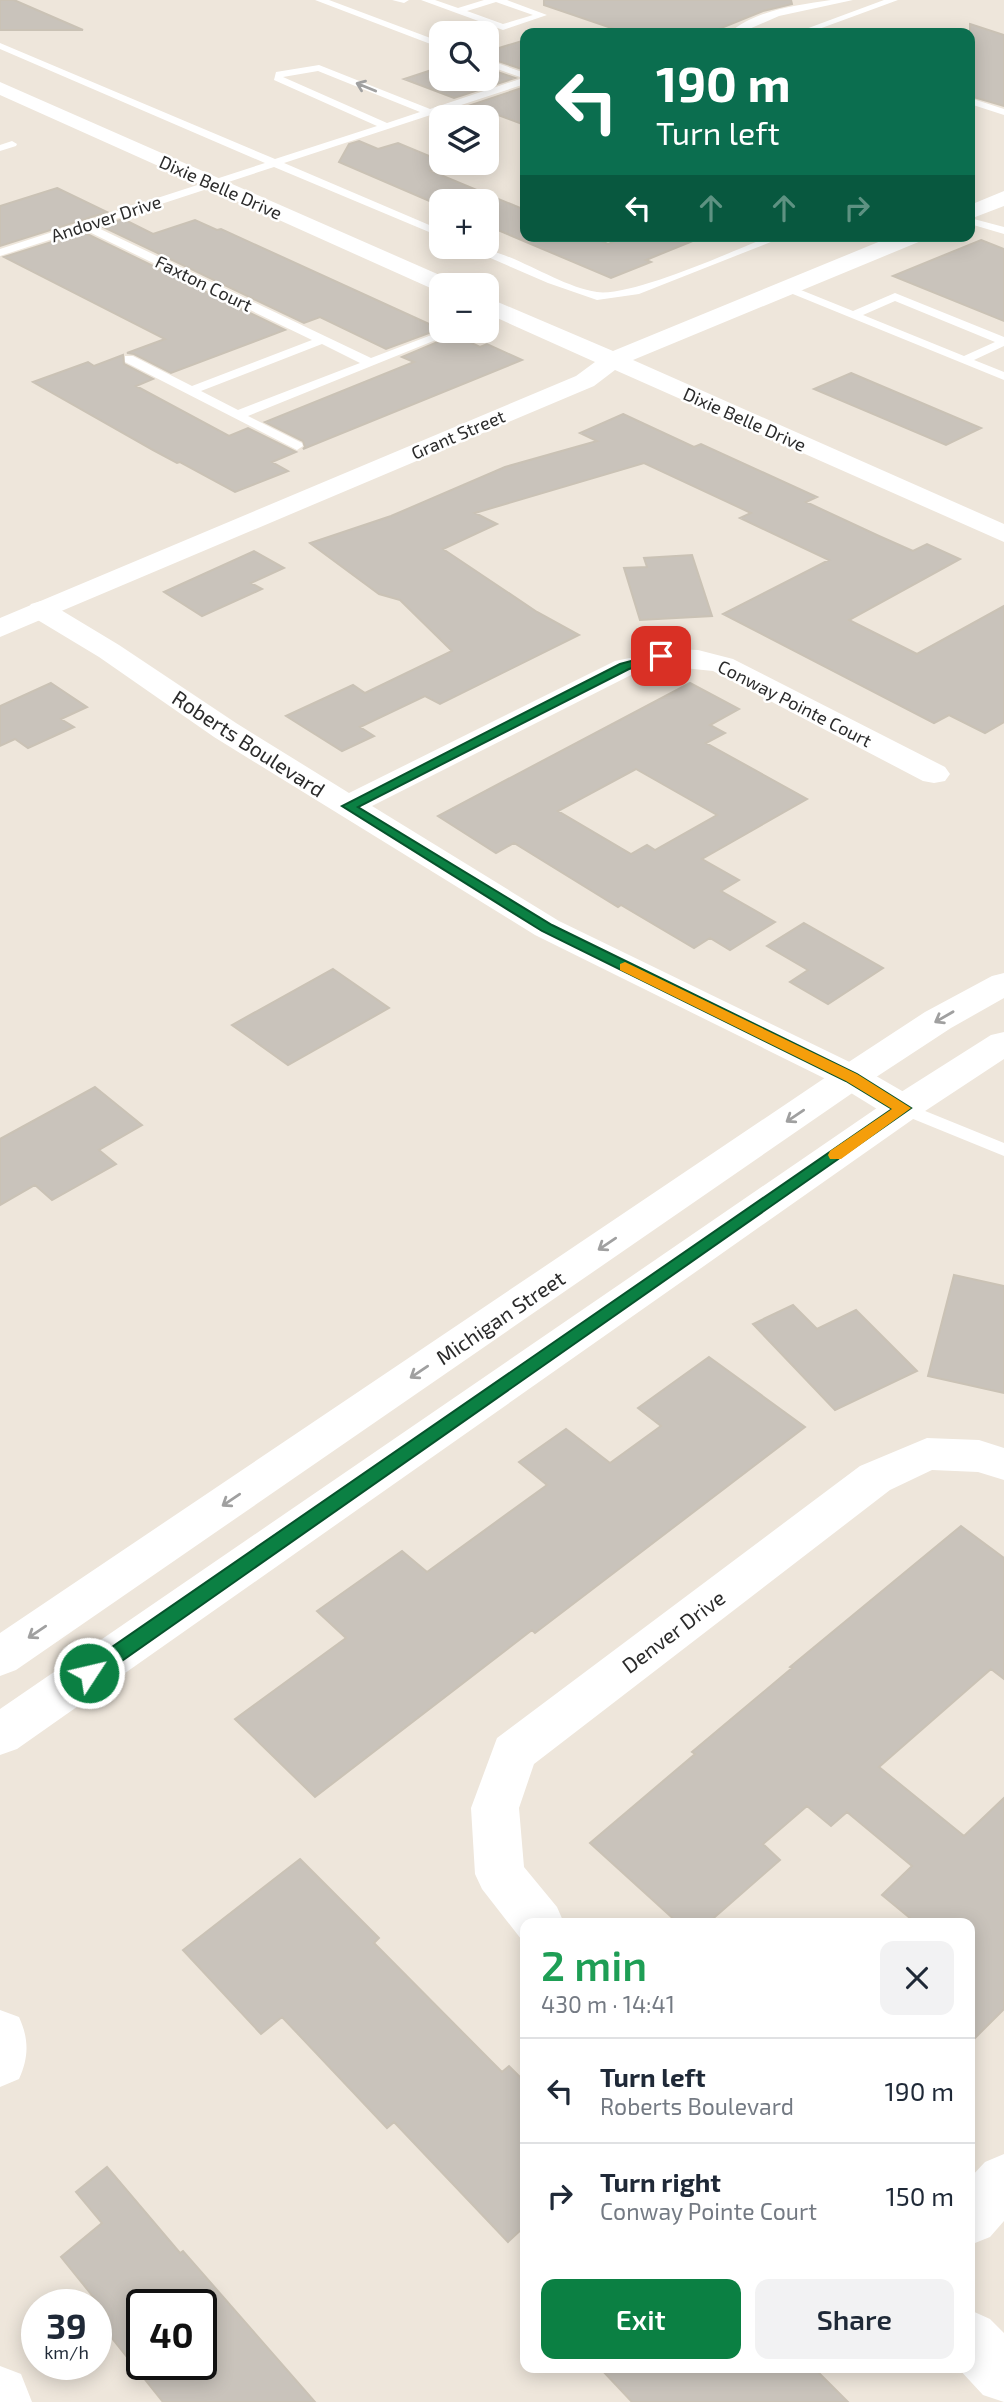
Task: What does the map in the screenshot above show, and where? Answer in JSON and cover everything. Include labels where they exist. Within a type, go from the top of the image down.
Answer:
[{"type":"street","name":"Dixie Belle Drive","points":[[0,88],[429,279]]},
{"type":"street","points":[[975,211],[1004,198]]},
{"type":"street","name":"Grant Street","points":[[0,628],[585,381],[613,360],[898,242]]},
{"type":"street","name":"Dixie Belle Drive","points":[[499,310],[1004,534]]},
{"type":"street","name":"Roberts Boulevard","points":[[41,610],[109,651],[225,730],[547,928],[852,1077],[903,1108]]},
{"type":"street","name":"Conway Pointe Court","points":[[348,806],[625,667],[661,656],[699,657],[723,665],[934,775]]},
{"type":"street","name":"Michigan Street","points":[[0,1657],[852,1077],[938,1020],[1004,984]]},
{"type":"street","points":[[0,1735],[903,1108],[1004,1044]]},
{"type":"street","name":"Denver Drive","points":[[535,1918],[500,1874],[495,1808],[514,1752],[875,1478],[928,1454],[979,1456],[1004,1464]]},
{"type":"street","points":[[0,2034],[0,2062]]},
{"type":"street","points":[[975,2213],[1004,2181]]},
{"type":"street","points":[[975,2344],[1004,2374]]},
{"type":"street","points":[[0,2395],[3,2402]]},
{"type":"lane","points":[[320,0],[429,41]]},
{"type":"lane","points":[[397,0],[404,0]]},
{"type":"lane","points":[[426,0],[457,11],[503,27],[542,15],[496,0],[457,11]]},
{"type":"lane","points":[[792,0],[812,7]]},
{"type":"lane","points":[[741,28],[750,21],[769,15],[848,0]]},
{"type":"lane","points":[[814,28],[893,0]]},
{"type":"lane","points":[[0,46],[429,229]]},
{"type":"lane","points":[[499,67],[520,76]]},
{"type":"lane","points":[[386,126],[277,78],[279,74],[286,72],[318,68],[429,112]]},
{"type":"lane","name":"Andover Drive","points":[[449,105],[520,80]]},
{"type":"lane","points":[[975,103],[1004,112]]},
{"type":"lane","name":"Andover Drive","points":[[0,253],[429,112]]},
{"type":"lane","points":[[0,148],[12,144]]},
{"type":"lane","points":[[975,223],[1004,232]]},
{"type":"lane","name":"Faxton Court","points":[[85,226],[371,363]]},
{"type":"lane","points":[[499,259],[597,296],[635,292],[765,242]]},
{"type":"lane","points":[[787,288],[1004,376]]},
{"type":"lane","points":[[853,315],[895,297],[1004,341]]},
{"type":"lane","points":[[191,391],[323,340]]},
{"type":"lane","points":[[238,415],[429,340]]},
{"type":"lane","points":[[964,360],[1004,341]]},
{"type":"lane","points":[[128,359],[297,446]]},
{"type":"lane","points":[[903,1108],[1004,1150]]},
{"type":"building","points":[[0,0],[14,0],[83,30],[0,30]]},
{"type":"building","points":[[544,0],[791,0],[792,4],[763,11],[721,28],[611,28],[544,5]]},
{"type":"building","points":[[970,24],[1004,35],[1004,106],[975,97],[975,28],[970,28]]},
{"type":"building","points":[[520,42],[520,68],[499,61],[499,48]]},
{"type":"building","points":[[429,71],[429,88],[404,79]]},
{"type":"building","points":[[499,72],[515,78],[499,83]]},
{"type":"building","points":[[520,89],[520,123],[499,115],[499,105],[471,105]]},
{"type":"building","points":[[436,91],[475,91],[454,98]]},
{"type":"building","points":[[359,141],[378,149],[398,143],[429,156],[429,175],[441,175],[474,189],[429,189],[429,201],[339,162],[349,144]]},
{"type":"building","points":[[57,188],[107,212],[0,246],[0,206]]},
{"type":"building","points":[[499,199],[520,208],[520,239],[499,231]]},
{"type":"building","points":[[123,219],[153,234],[195,220],[217,230],[221,229],[429,324],[429,333],[386,349],[320,317],[304,323],[101,226]]},
{"type":"building","points":[[83,232],[285,330],[171,373],[127,353],[165,339],[4,257]]},
{"type":"building","points":[[981,240],[1004,249],[1004,321],[893,276]]},
{"type":"building","points":[[526,242],[690,242],[646,260],[651,262],[611,278]]},
{"type":"building","points":[[435,343],[471,343],[480,347],[487,344],[522,360],[303,449],[303,441],[265,422],[414,362],[402,357]]},
{"type":"building","points":[[123,355],[124,364],[153,379],[136,386],[229,436],[248,428],[296,452],[272,462],[288,471],[235,492],[153,450],[33,382],[88,362],[94,366]]},
{"type":"building","points":[[851,373],[981,428],[946,445],[814,389]]},
{"type":"building","points":[[623,414],[694,447],[701,444],[817,497],[806,502],[913,551],[927,544],[960,559],[849,620],[917,654],[1004,606],[1004,722],[985,733],[949,715],[934,723],[723,614],[829,560],[740,518],[751,513],[644,463],[475,513],[497,524],[443,549],[537,612],[579,635],[440,704],[425,696],[360,727],[374,736],[342,751],[286,716],[353,685],[365,693],[452,651],[400,600],[379,594],[310,543],[391,516],[505,467],[597,441],[580,433]]},
{"type":"building","points":[[254,551],[284,568],[251,583],[262,589],[202,616],[164,592]]},
{"type":"building","points":[[692,555],[712,616],[640,620],[624,568],[647,567],[644,558]]},
{"type":"building","points":[[51,683],[87,707],[61,719],[74,727],[28,748],[15,739],[0,746],[0,706]]},
{"type":"building","points":[[690,683],[739,709],[710,725],[725,733],[706,743],[807,799],[702,859],[739,880],[721,891],[775,922],[730,950],[710,938],[694,948],[621,905],[618,907],[514,843],[496,853],[438,816]],"holes":[[[636,769],[717,815],[655,850],[647,845],[631,854],[558,811]]]},
{"type":"building","points":[[804,923],[883,968],[828,1004],[790,982],[808,970],[767,946]]},
{"type":"building","points":[[333,969],[389,1008],[288,1065],[232,1025]]},
{"type":"building","points":[[95,1087],[142,1125],[99,1150],[116,1164],[52,1200],[35,1185],[0,1205],[0,1139]]},
{"type":"building","points":[[954,1275],[1004,1286],[1004,1393],[928,1376]]},
{"type":"building","points":[[793,1305],[817,1329],[856,1310],[917,1371],[835,1410],[753,1324]]},
{"type":"building","points":[[709,1357],[805,1427],[535,1633],[532,1630],[315,1797],[235,1719],[346,1638],[317,1611],[402,1551],[427,1572],[547,1485],[519,1462],[566,1429],[610,1463],[661,1426],[638,1408]]},
{"type":"building","points":[[961,1526],[1004,1558],[1004,1679],[991,1669],[879,1767],[964,1836],[1004,1798],[1004,2009],[975,2038],[975,1918],[910,1918],[882,1895],[912,1866],[847,1812],[831,1826],[807,1806],[763,1844],[780,1860],[714,1918],[672,1918],[590,1843],[695,1754],[692,1752],[792,1668],[790,1667]]},
{"type":"building","points":[[300,1859],[379,1938],[374,1943],[502,2072],[509,2066],[520,2077],[520,2231],[508,2242],[394,2122],[387,2128],[282,2017],[261,2034],[183,1950]]},
{"type":"building","points":[[107,2167],[180,2253],[183,2251],[216,2289],[126,2289],[126,2356],[112,2338],[112,2289],[87,2289],[61,2257],[102,2223],[76,2192]]},
{"type":"building","points":[[217,2290],[315,2402],[163,2402],[145,2380],[217,2380]]},
{"type":"building","points":[[605,2373],[819,2373],[848,2402],[632,2402]]},
{"type":"slow traffic","points":[[625,967],[852,1077],[903,1108],[836,1155]]},
{"type":"route","points":[[89,1673],[903,1108],[852,1077],[547,928],[348,806],[625,667],[661,656]]}]
